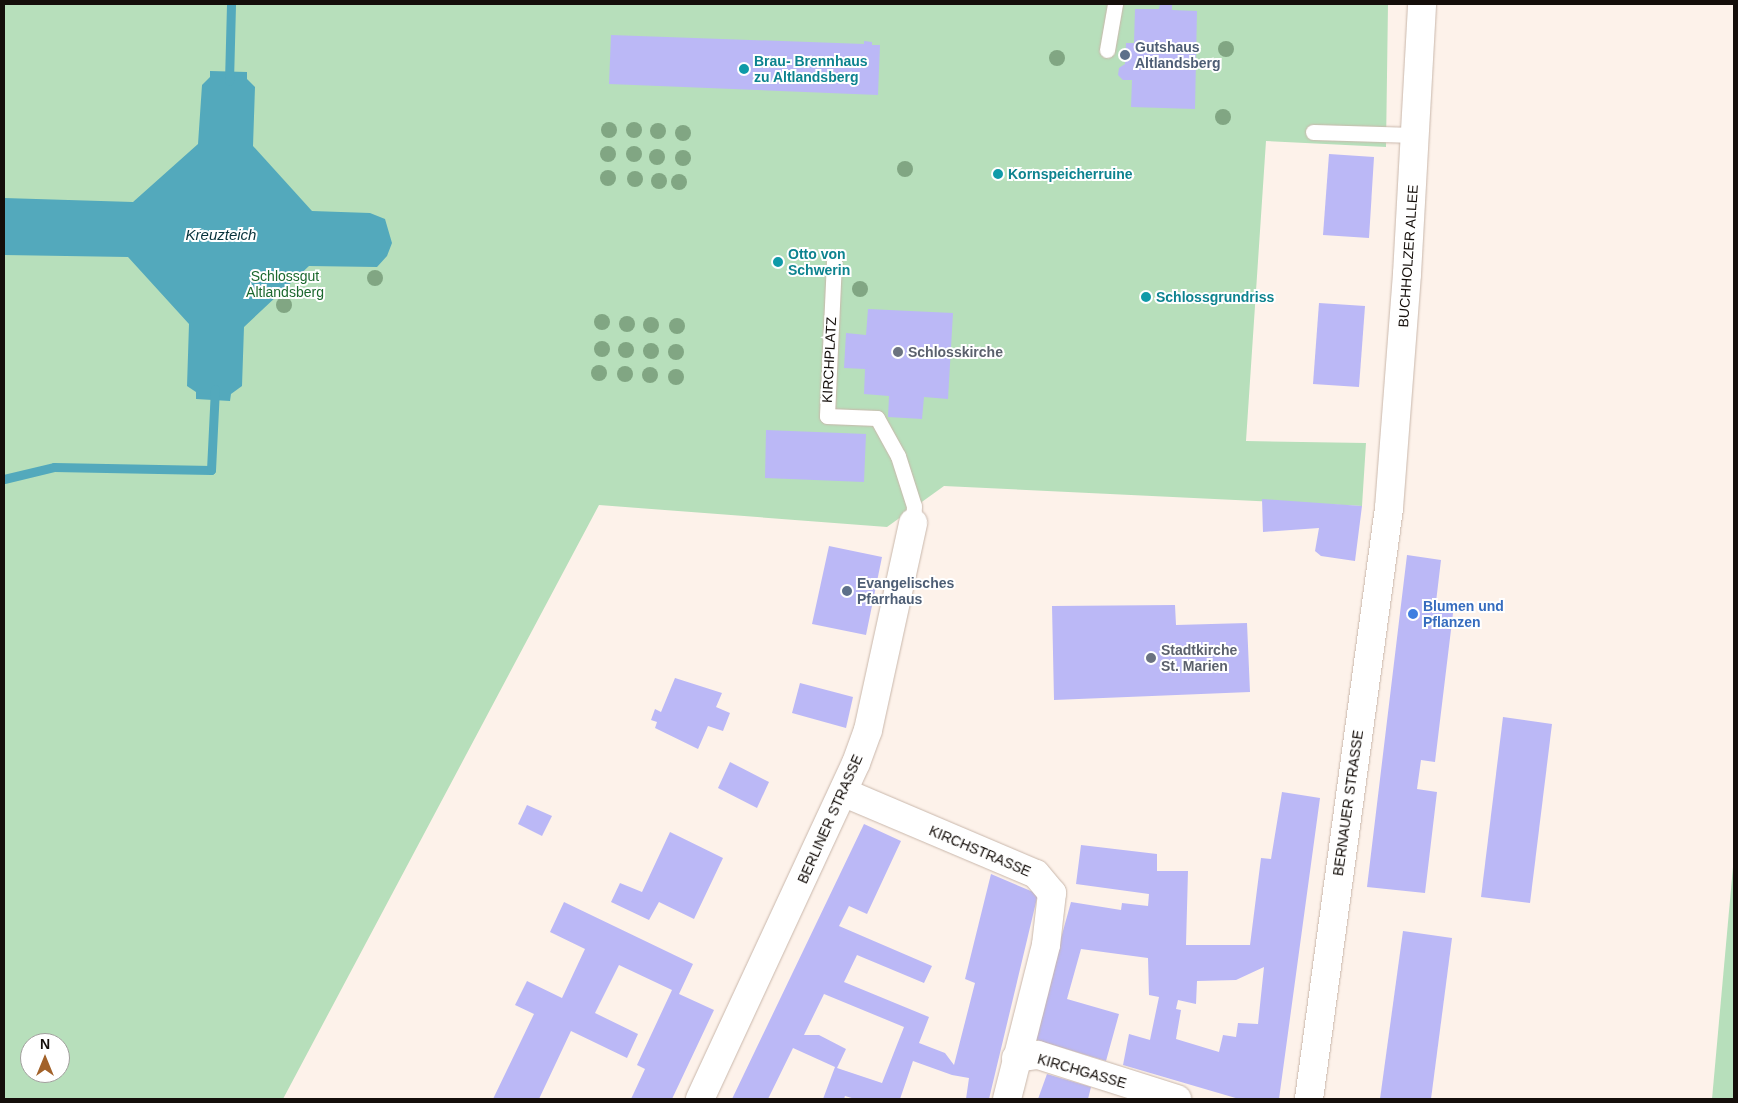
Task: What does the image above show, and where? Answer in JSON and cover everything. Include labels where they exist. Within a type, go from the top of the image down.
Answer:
[{"type":"street","name":"BUCHHOLZER ALLEE","points":[[1390,508],[1422,4]]},
{"type":"street","name":"BERNAUER STRASSE","points":[[1309,1099],[1390,508]]},
{"type":"street","name":"BERLINER STRASSE","points":[[700,1099],[844,793],[868,730],[913,523]]},
{"type":"street","name":"KIRCHSTRASSE","points":[[844,793],[1036,874],[1052,893],[1046,945],[1007,1099]]},
{"type":"street","name":"KIRCHGASSE","points":[[1016,1058],[1038,1055],[1177,1099]]},
{"type":"lane","points":[[1107,50],[1115,4]]},
{"type":"lane","points":[[1313,132],[1415,135]]},
{"type":"lane","name":"KIRCHPLATZ","points":[[834,261],[827,416],[878,418],[898,456],[914,506],[913,523]]},
{"type":"green space","name":"Schlossgut Altlandsberg","points":[[4,4],[1388,4],[1386,147],[1266,141],[1246,441],[1366,443],[1362,506],[944,486],[887,527],[599,505],[283,1099],[4,1099]]},
{"type":"green space","points":[[1734,857],[1734,1099],[1712,1099],[1733,867]]},
{"type":"water","name":"Kreuzteich","points":[[210,71],[247,72],[247,79],[255,87],[253,146],[312,211],[370,213],[385,219],[392,243],[387,256],[377,267],[309,266],[244,327],[242,386],[231,394],[230,401],[196,399],[196,392],[187,386],[189,324],[128,257],[4,255],[4,198],[133,202],[198,144],[202,85],[210,77]]},
{"type":"building","points":[[1160,4],[1172,4],[1172,10],[1197,11],[1195,109],[1131,107],[1132,80],[1123,80],[1118,75],[1119,68],[1125,64],[1126,43],[1134,43],[1135,9],[1159,9]]},
{"type":"building","name":"Brau- Brennhaus zu Altlandsberg","points":[[611,35],[864,44],[864,41],[872,42],[872,45],[880,45],[878,95],[609,84]]},
{"type":"building","points":[[1329,154],[1374,157],[1369,238],[1323,235]]},
{"type":"building","points":[[1319,303],[1365,306],[1359,387],[1313,384]]},
{"type":"building","name":"Schlosskirche","points":[[868,309],[953,313],[948,399],[924,397],[922,419],[888,417],[889,396],[864,394],[865,369],[844,368],[846,333],[866,335]]},
{"type":"building","points":[[766,430],[866,434],[864,482],[765,478]]},
{"type":"building","points":[[1262,499],[1362,506],[1355,561],[1321,556],[1315,551],[1319,528],[1263,532]]},
{"type":"building","name":"Evangelisches Pfarrhaus","points":[[829,546],[882,557],[866,635],[812,624]]},
{"type":"building","points":[[1407,555],[1441,560],[1436,602],[1454,605],[1435,762],[1421,760],[1417,789],[1437,792],[1425,893],[1367,887]]},
{"type":"building","name":"Stadtkirche St. Marien","points":[[1175,605],[1176,625],[1247,623],[1250,692],[1054,700],[1052,606]]},
{"type":"building","points":[[675,678],[722,693],[716,707],[730,713],[723,731],[708,726],[698,749],[655,728],[657,722],[651,720],[655,709],[661,712]]},
{"type":"building","points":[[800,683],[853,697],[846,728],[792,713]]},
{"type":"building","points":[[1503,717],[1552,724],[1530,903],[1481,897]]},
{"type":"building","points":[[730,762],[769,782],[757,808],[718,788]]},
{"type":"building","points":[[1282,792],[1320,798],[1279,1099],[1239,1099],[1123,1065],[1129,1034],[1150,1040],[1159,997],[1149,995],[1148,958],[1081,949],[1067,999],[1119,1014],[1106,1061],[1033,1039],[1071,902],[1121,910],[1122,903],[1148,906],[1149,894],[1076,884],[1081,845],[1157,854],[1157,871],[1188,871],[1186,945],[1250,945],[1261,858],[1271,859]],"holes":[[[1264,967],[1258,1024],[1238,1023],[1236,1037],[1223,1035],[1219,1052],[1176,1039],[1181,1010],[1176,1009],[1178,1000],[1196,1004],[1197,981],[1236,980]]]},
{"type":"building","points":[[527,805],[552,816],[542,836],[518,824]]},
{"type":"building","points":[[864,824],[901,841],[867,914],[849,906],[839,926],[932,966],[924,983],[857,955],[844,982],[929,1017],[919,1043],[945,1053],[954,1065],[975,983],[965,979],[991,874],[1038,894],[989,1099],[966,1099],[969,1078],[952,1075],[913,1061],[900,1099],[855,1099],[845,1096],[844,1099],[823,1099],[835,1067],[793,1048],[768,1099],[732,1099]],"holes":[[[824,994],[904,1027],[882,1083],[837,1068],[846,1049],[819,1035],[804,1035]]]},
{"type":"building","points":[[670,832],[723,858],[694,919],[659,902],[649,920],[611,902],[620,883],[642,892]]},
{"type":"building","points":[[564,902],[693,964],[679,994],[714,1010],[672,1099],[631,1099],[645,1069],[637,1065],[672,990],[619,965],[595,1013],[638,1034],[627,1058],[571,1031],[539,1099],[493,1099],[534,1014],[515,1005],[527,981],[562,998],[585,949],[550,932]]},
{"type":"building","points":[[1403,931],[1452,938],[1431,1099],[1380,1099]]},
{"type":"building","points":[[1047,1074],[1091,1087],[1088,1099],[1038,1099]]},
{"type":"waterway","points":[[229,81],[231,4]]},
{"type":"waterway","points":[[4,479],[54,467],[211,470],[215,389]]},
{"type":"place","name":"Gutshaus Altlandsberg","points":[[1125,55]]},
{"type":"place","name":"Brau- Brennhaus zu Altlandsberg","points":[[744,69]]},
{"type":"place","name":"Kornspeicherruine","points":[[998,174]]},
{"type":"place","name":"Otto von Schwerin","points":[[778,262]]},
{"type":"place","name":"Schlossgrundriss","points":[[1146,297]]},
{"type":"place","name":"Schlosskirche","points":[[898,352]]},
{"type":"place","name":"Evangelisches Pfarrhaus","points":[[847,591]]},
{"type":"place","name":"Blumen und Pflanzen","points":[[1413,614]]},
{"type":"place","name":"Stadtkirche St. Marien","points":[[1151,658]]}]
